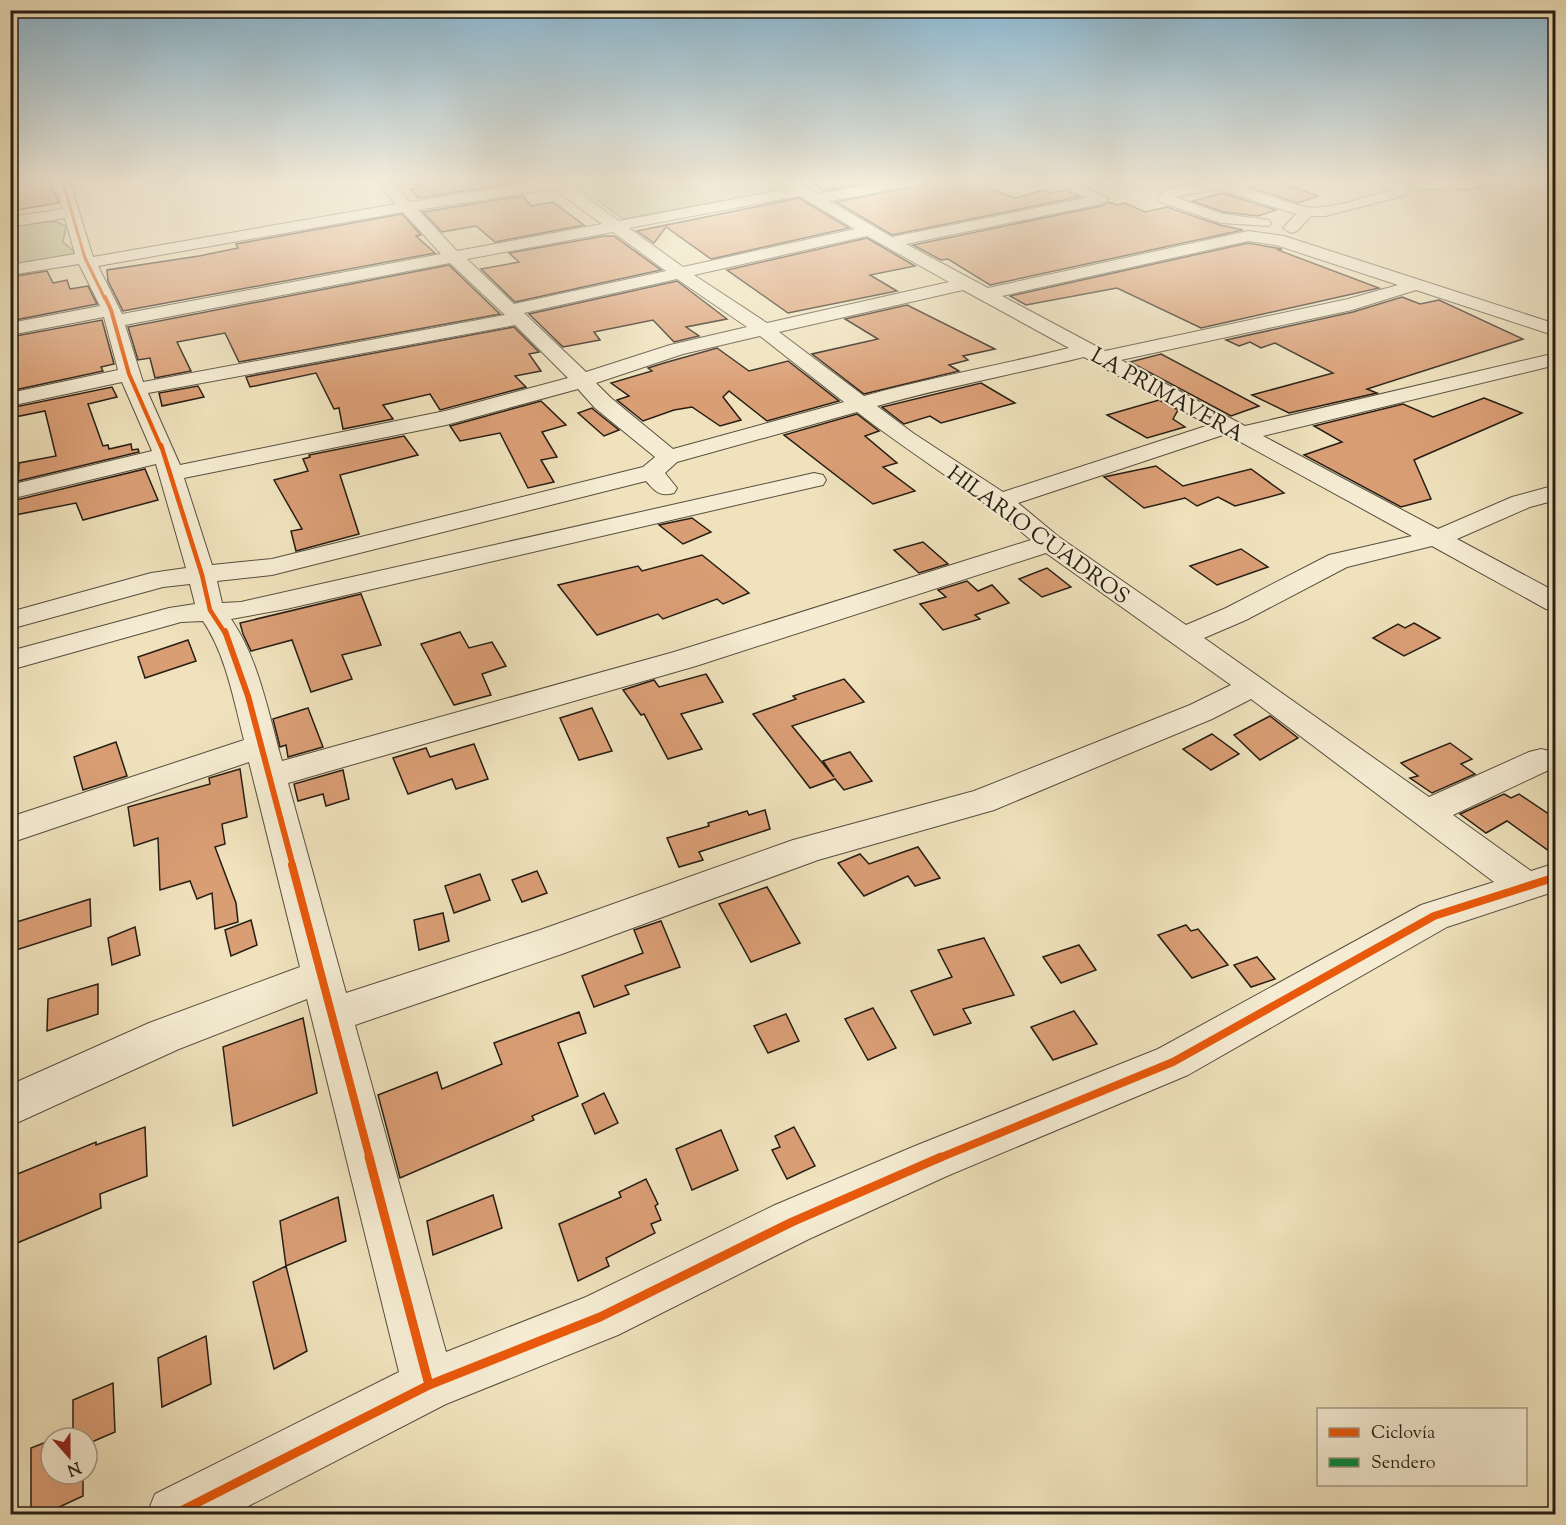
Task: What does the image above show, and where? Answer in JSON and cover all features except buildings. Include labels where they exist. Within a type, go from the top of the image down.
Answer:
[{"type":"street","points":[[83,251],[113,315],[133,382],[167,465],[202,575],[210,610],[225,632],[248,696],[267,761],[429,1384]]},
{"type":"street","points":[[10,270],[144,251]]},
{"type":"street","points":[[449,251],[516,314],[660,464],[665,488],[677,510]]},
{"type":"street","points":[[10,329],[113,315],[484,251]]},
{"type":"street","name":"HILARIO CUADROS","points":[[651,251],[711,296],[763,329],[858,403],[1000,501],[1050,543],[1251,687],[1289,711],[1425,813],[1541,882]]},
{"type":"street","points":[[10,400],[133,382],[516,314],[680,271],[774,251]]},
{"type":"street","name":"LA PRIMAVERA","points":[[908,251],[1556,603]]},
{"type":"street","points":[[987,294],[1180,251]]},
{"type":"street","points":[[1312,251],[1556,330]]},
{"type":"street","points":[[10,492],[446,418],[544,393],[677,349],[968,284]]},
{"type":"street","points":[[10,621],[161,579],[272,567],[660,464],[858,403],[935,382],[1004,371],[1352,304],[1415,285]]},
{"type":"street","points":[[1000,501],[1234,430],[1556,359]]},
{"type":"street","points":[[10,661],[179,614],[210,610],[241,610],[286,601],[814,480]]},
{"type":"street","points":[[1181,637],[1236,614],[1338,561],[1455,532],[1521,502],[1556,492]]},
{"type":"street","points":[[10,830],[267,761],[685,659],[1050,543]]},
{"type":"street","points":[[333,1015],[548,943],[806,850],[906,820],[982,801],[1201,712],[1251,687]]},
{"type":"street","points":[[1425,813],[1541,760]]},
{"type":"street","points":[[175,1515],[429,1384],[600,1317],[792,1222],[931,1161],[1051,1114],[1173,1062],[1434,916],[1541,882]]},
{"type":"street","points":[[10,1106],[164,1036],[322,976]]},
{"type":"green space","points":[[11,251],[74,251],[74,255],[11,267]]},
{"type":"cycle path","points":[[83,251],[111,310],[129,374],[165,455],[202,575],[210,610],[225,632],[248,696],[429,1385]]},
{"type":"cycle path","points":[[175,1514],[429,1385],[600,1317],[792,1222],[931,1161],[1051,1114],[1173,1062],[1434,916],[1556,877]]}]
